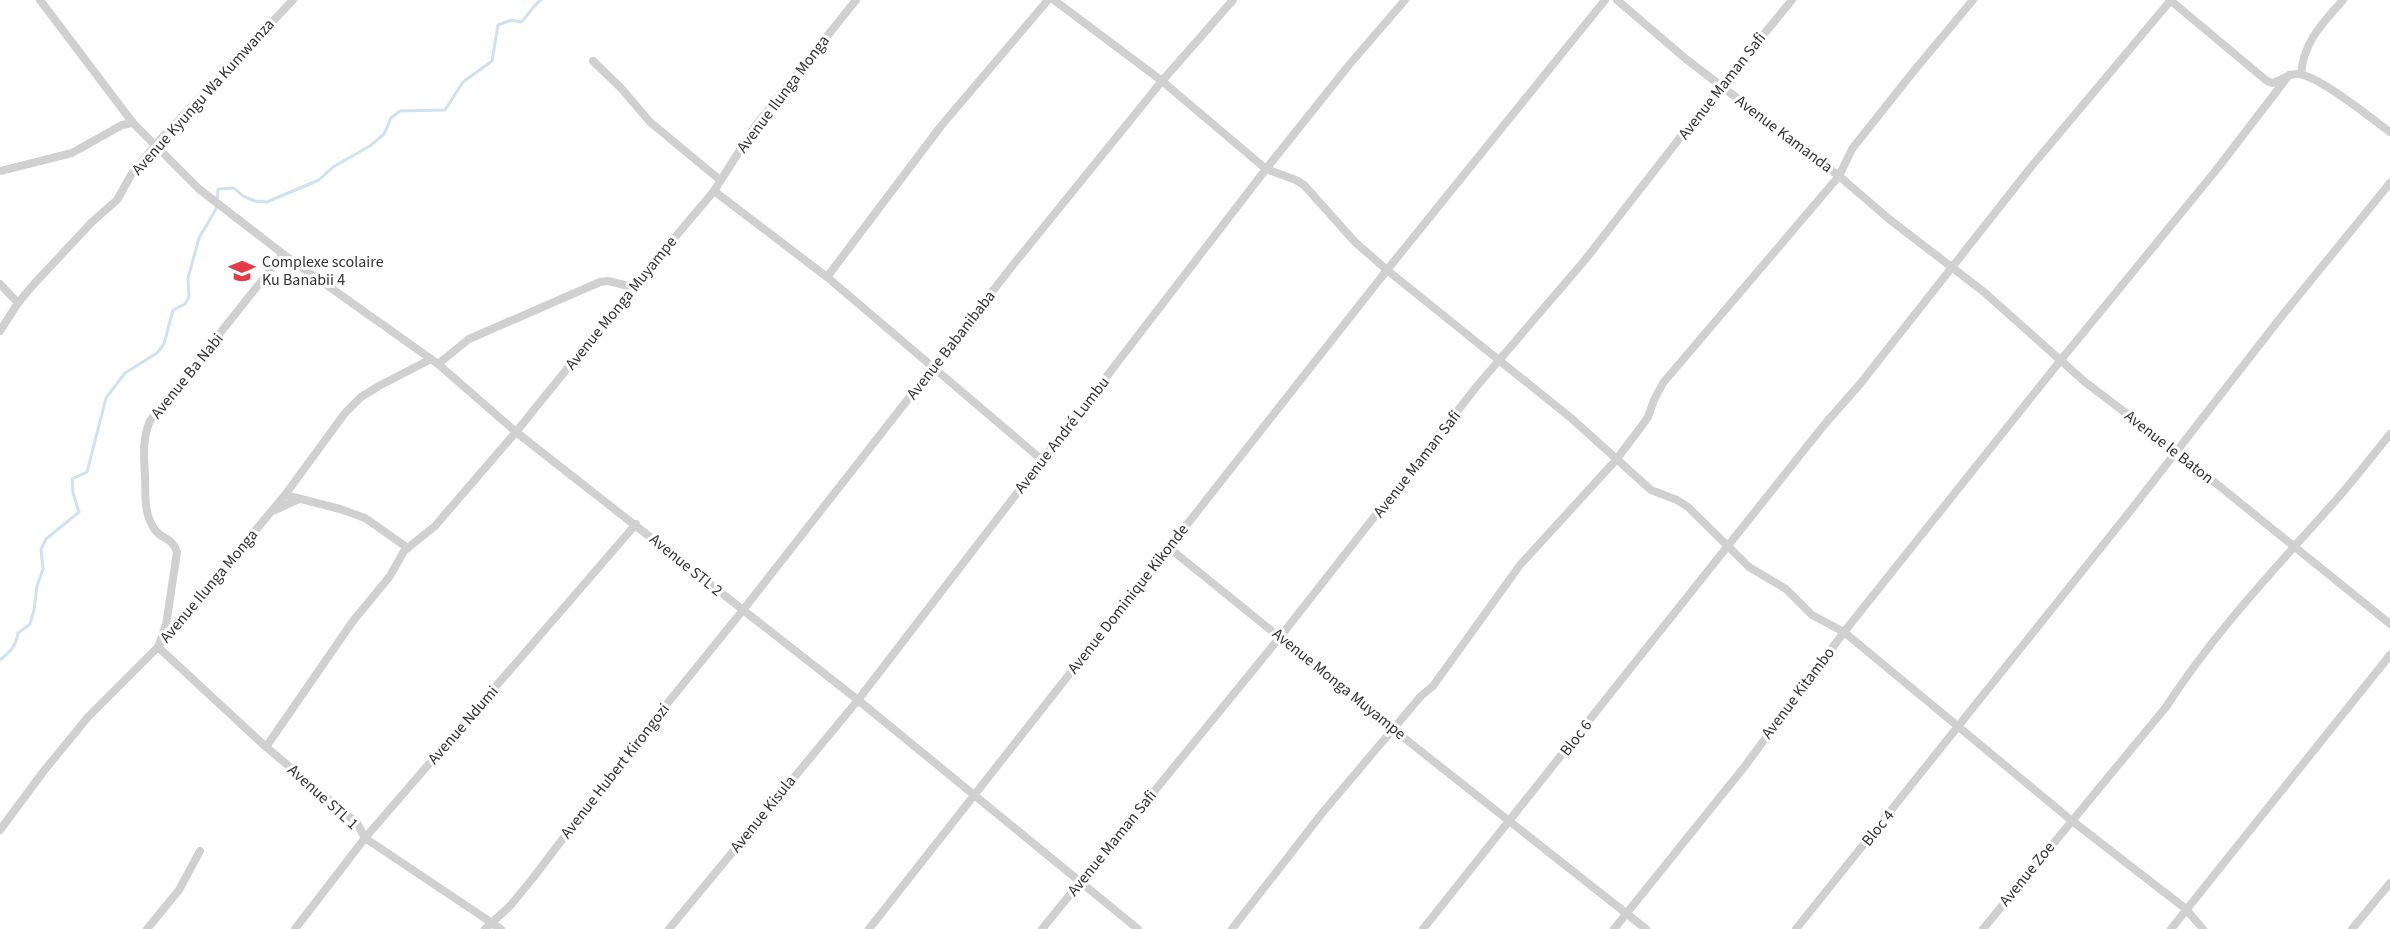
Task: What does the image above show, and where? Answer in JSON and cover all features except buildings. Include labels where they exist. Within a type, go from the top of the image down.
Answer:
[{"type":"street","points":[[40,0],[133,123],[154,145]]},
{"type":"street","name":"Avenue Kyungu Wa Kumwanza","points":[[0,331],[18,303],[92,222],[117,200],[131,175],[154,145],[292,0]]},
{"type":"street","name":"Avenue Ilunga Monga","points":[[714,191],[781,91],[856,0]]},
{"type":"street","points":[[827,277],[941,126],[1048,0]]},
{"type":"street","points":[[1054,0],[1162,81],[1266,169],[1304,185],[1355,242],[1586,431],[1651,490],[1688,507],[1749,567],[1786,589],[1812,615],[1844,632],[2060,361],[2217,169],[2289,75]]},
{"type":"street","name":"Avenue Babanibaba","points":[[743,610],[1162,81],[1233,0]]},
{"type":"street","name":"Avenue André Lumbu","points":[[858,700],[1266,169],[1348,65],[1405,0]]},
{"type":"street","name":"Avenue Dominique Kikonde","points":[[869,929],[1387,270],[1605,0]]},
{"type":"street","name":"Avenue Kamanda","points":[[1617,0],[1721,87],[1839,176],[1951,268]]},
{"type":"street","name":"Avenue Maman Safi","points":[[1042,929],[1280,637],[1477,386],[1585,260],[1792,0]]},
{"type":"street","points":[[1232,929],[1323,812],[1421,696],[1433,686],[1520,565],[1616,460],[1648,417],[1653,400],[1663,383],[1839,176],[1852,149],[1912,72],[1973,0]]},
{"type":"street","points":[[2171,0],[2267,81],[2277,82],[2289,75],[2301,74],[2337,94],[2390,132]]},
{"type":"street","name":"Bloc 6","points":[[1423,929],[2064,126],[2171,0]]},
{"type":"street","points":[[2301,74],[2304,53],[2308,44],[2343,0]]},
{"type":"street","points":[[593,61],[621,88],[650,122],[720,180]]},
{"type":"street","points":[[0,171],[72,153],[122,125],[133,123]]},
{"type":"street","name":"Avenue STL 2","points":[[154,145],[227,211],[283,254],[435,361],[516,432],[858,700],[1138,929]]},
{"type":"street","name":"Bloc 4","points":[[1797,929],[2390,183]]},
{"type":"street","points":[[714,191],[827,277],[1042,460]]},
{"type":"street","name":"Avenue Monga Muyampe","points":[[266,747],[316,672],[353,621],[390,576],[408,548],[435,526],[516,432],[714,191]]},
{"type":"street","name":"Avenue Ba Nabi","points":[[158,647],[166,625],[177,552],[173,542],[157,532],[148,517],[143,493],[146,480],[145,433],[150,421],[283,254]]},
{"type":"street","name":"Avenue le Baton","points":[[1951,268],[1984,292],[2085,382],[2176,451],[2390,624]]},
{"type":"street","name":"Avenue Ilunga Monga","points":[[0,830],[88,717],[158,647],[285,495],[345,413],[361,397],[379,386],[435,361],[469,339],[600,282],[608,281],[633,287]]},
{"type":"street","points":[[0,284],[18,303]]},
{"type":"street","name":"Avenue Zoe","points":[[1983,929],[2166,707],[2188,672],[2237,609],[2294,547],[2390,434]]},
{"type":"street","points":[[285,495],[365,518],[408,548]]},
{"type":"street","points":[[271,512],[299,499]]},
{"type":"street","name":"Avenue Ndumi","points":[[296,929],[365,838],[636,524]]},
{"type":"street","name":"Avenue Monga Muyampe","points":[[1168,547],[1394,730],[1646,929]]},
{"type":"street","name":"Avenue Hubert Kirongozi","points":[[485,929],[533,878],[641,736],[743,610]]},
{"type":"street","name":"Avenue Kitambo","points":[[1614,929],[1745,766],[1844,632],[2071,820],[2186,909],[2203,929]]},
{"type":"street","name":"Avenue STL 1","points":[[158,647],[266,747],[357,823],[365,838],[501,929]]},
{"type":"street","points":[[2171,929],[2390,655]]},
{"type":"street","name":"Avenue Kisula","points":[[669,929],[858,700]]},
{"type":"street","points":[[147,929],[179,890],[200,851]]},
{"type":"street","points":[[2352,929],[2390,883]]},
{"type":"waterway","points":[[0,660],[12,648],[18,633],[30,624],[37,586],[43,569],[41,549],[46,539],[79,512],[73,493],[72,479],[87,472],[106,398],[125,373],[157,353],[164,344],[173,310],[185,304],[189,297],[188,278],[199,238],[216,209],[218,189],[234,188],[243,196],[255,201],[267,202],[319,180],[333,167],[370,146],[384,134],[391,118],[400,111],[445,110],[463,82],[492,61],[498,25],[512,20],[521,22],[541,0]]},
{"type":"place","name":"Complexe scolaire Ku Banabii 4","points":[[242,271]]}]
